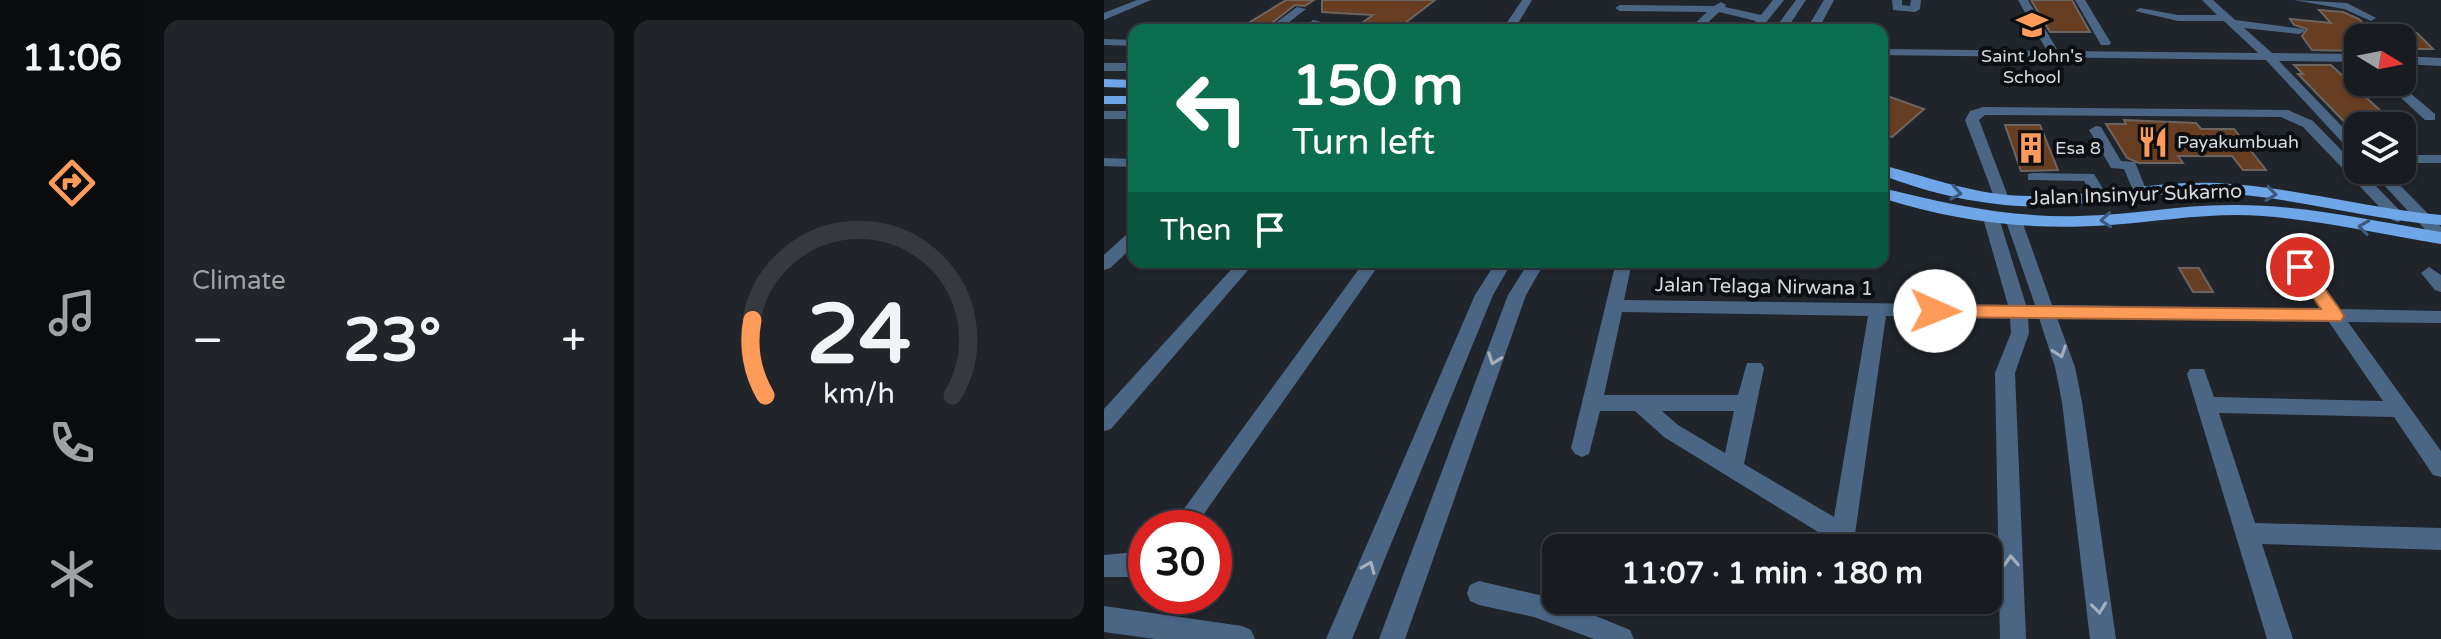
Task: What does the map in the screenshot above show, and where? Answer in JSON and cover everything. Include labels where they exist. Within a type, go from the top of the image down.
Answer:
[{"type":"main road","points":[[1104,83],[1128,84]]},
{"type":"main road","points":[[1104,100],[1128,100]]},
{"type":"main road","name":"Jalan Insinyur Sukarno","points":[[1888,172],[1953,193],[2001,199],[2051,202],[2186,187],[2222,188],[2398,217],[2433,219]]},
{"type":"main road","name":"Jalan Insinyur Sukarno","points":[[1888,195],[1938,208],[2014,221],[2096,221],[2212,210],[2246,210],[2441,237]]},
{"type":"street","points":[[1104,17],[1146,0]]},
{"type":"street","points":[[1512,24],[1527,0]]},
{"type":"street","points":[[1758,22],[1767,0]]},
{"type":"street","points":[[1758,22],[1779,0]]},
{"type":"street","points":[[1784,24],[1801,0]]},
{"type":"street","points":[[1815,24],[1829,0]]},
{"type":"street","points":[[1897,0],[1897,8],[1909,10],[1915,9],[1916,0]]},
{"type":"street","points":[[2023,0],[2051,48]]},
{"type":"street","points":[[2080,0],[2113,54]]},
{"type":"street","points":[[2213,0],[2344,136]]},
{"type":"street","points":[[2299,0],[2347,6],[2371,18]]},
{"type":"street","points":[[1104,6],[1135,1]]},
{"type":"street","points":[[1611,24],[1621,4],[1721,5],[1758,22]]},
{"type":"street","points":[[1700,24],[1721,5]]},
{"type":"street","points":[[1280,24],[1301,9]]},
{"type":"street","points":[[2140,11],[2299,31]]},
{"type":"street","points":[[1104,42],[1128,43]]},
{"type":"street","points":[[1888,52],[2051,48],[2105,43]]},
{"type":"street","points":[[2051,48],[2113,54],[2344,58]]},
{"type":"street","points":[[2416,61],[2440,62]]},
{"type":"street","points":[[1104,67],[1128,67]]},
{"type":"street","points":[[2406,96],[2430,117]]},
{"type":"street","points":[[2001,199],[1972,120],[1975,114],[1983,111],[2283,113],[2308,124],[2398,217]]},
{"type":"street","points":[[1104,115],[1128,115]]},
{"type":"street","points":[[2096,130],[2116,165],[2130,165],[2140,192]]},
{"type":"street","points":[[2416,159],[2441,159]]},
{"type":"street","points":[[1104,162],[1128,163]]},
{"type":"street","points":[[2033,177],[2089,177],[2100,197]]},
{"type":"street","points":[[2393,184],[2433,219],[2441,237]]},
{"type":"street","points":[[1991,218],[2019,312],[2020,333],[2005,373],[2013,639]]},
{"type":"street","points":[[2014,221],[2065,367],[2103,639]]},
{"type":"street","points":[[1104,264],[1128,242]]},
{"type":"street","points":[[2300,267],[2441,468]]},
{"type":"street","points":[[1104,423],[1242,268]]},
{"type":"street","points":[[1194,510],[1369,268]]},
{"type":"street","points":[[1339,639],[1484,295],[1500,268]]},
{"type":"street","points":[[1392,639],[1517,295],[1533,268]]},
{"type":"street","points":[[1582,448],[1623,268]]},
{"type":"street","name":"Jalan Telaga Nirwana 1","points":[[1615,306],[2441,317]]},
{"type":"street","points":[[1843,534],[1878,310]]},
{"type":"street","points":[[1471,327],[1505,327]]},
{"type":"street","points":[[1732,468],[1754,368]]},
{"type":"street","points":[[2197,374],[2280,639]]},
{"type":"street","points":[[1593,403],[1746,403]]},
{"type":"street","points":[[1641,404],[1671,431],[1830,534]]},
{"type":"street","points":[[2208,405],[2399,409]]},
{"type":"street","points":[[2249,533],[2441,539]]},
{"type":"street","points":[[1104,566],[1128,566]]},
{"type":"street","points":[[1479,593],[1542,606],[1585,620],[1621,639]]},
{"type":"street","points":[[1106,622],[1242,639]]},
{"type":"building","points":[[1286,0],[1314,0],[1305,6],[1295,5],[1271,24],[1247,24]]},
{"type":"building","points":[[1322,0],[1435,0],[1404,24],[1360,24],[1373,15],[1322,12]]},
{"type":"building","points":[[2031,0],[2072,0],[2090,32],[2050,32]]},
{"type":"building","points":[[2319,10],[2343,12],[2364,24],[2344,24],[2344,51],[2312,50],[2302,36],[2307,29],[2294,25],[2290,19],[2331,23]]},
{"type":"building","points":[[2416,33],[2417,33],[2433,49],[2416,49]]},
{"type":"building","points":[[2294,65],[2331,65],[2344,77],[2344,96],[2365,96],[2382,112],[2344,112],[2344,122],[2298,74],[2303,74]]},
{"type":"building","points":[[1888,96],[1924,109],[1892,137],[1888,135]]},
{"type":"building","points":[[2124,120],[2196,123],[2201,129],[2234,129],[2266,170],[2243,170],[2232,156],[2178,156],[2183,163],[2139,163],[2127,158],[2106,124],[2126,124]]},
{"type":"building","name":"Esa 8","points":[[2005,125],[2040,125],[2058,170],[2021,171]]},
{"type":"building","points":[[2179,268],[2199,268],[2213,292],[2193,292]]},
{"type":"place","name":"Saint John's School","points":[[2032,25]]},
{"type":"place","name":"Payakumbuah","points":[[2153,142]]},
{"type":"place","name":"Esa 8","points":[[2031,148]]},
{"type":"route","points":[[1935,311],[2335,316],[2300,267]]}]
